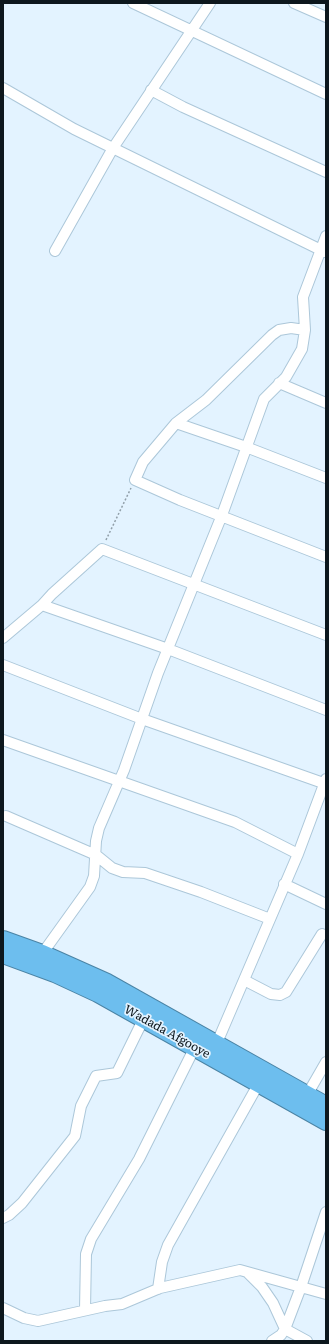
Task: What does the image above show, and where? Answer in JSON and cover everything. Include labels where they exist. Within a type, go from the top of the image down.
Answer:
[{"type":"highway","name":"Wadada Afgooye","points":[[3,940],[42,954],[108,983],[326,1106]]},
{"type":"highway","name":"Wadada Afgooye","points":[[3,954],[55,973],[98,993],[326,1121]]},
{"type":"street","points":[[133,3],[326,94]]},
{"type":"street","points":[[56,251],[113,148],[210,3]]},
{"type":"street","points":[[294,3],[326,17]]},
{"type":"street","points":[[3,88],[74,129],[323,251]]},
{"type":"street","points":[[151,90],[183,107],[326,172]]},
{"type":"street","points":[[42,954],[90,887],[94,876],[99,828],[119,781],[158,673],[193,583],[222,516],[264,399],[286,377],[298,356],[305,330],[303,297],[323,251],[326,236]]},
{"type":"street","points":[[305,330],[291,328],[279,330],[206,400],[176,423],[143,462],[135,480],[180,500],[326,557]]},
{"type":"street","points":[[279,383],[326,402]]},
{"type":"street","points":[[176,423],[246,447],[326,478]]},
{"type":"street","points":[[3,638],[42,605],[52,594],[102,549],[326,635]]},
{"type":"street","points":[[42,605],[168,649],[326,710]]},
{"type":"street","points":[[3,665],[142,719],[325,782],[298,854],[216,1045]]},
{"type":"street","points":[[3,740],[235,822],[298,854]]},
{"type":"street","points":[[6,816],[96,855],[112,868],[123,872],[146,873],[201,892],[270,919]]},
{"type":"street","points":[[284,884],[326,904]]},
{"type":"street","points":[[244,980],[271,994],[280,995],[286,992],[322,934]]},
{"type":"street","points":[[3,1218],[22,1203],[75,1136],[81,1106],[96,1076],[117,1073],[144,1018]]},
{"type":"street","points":[[85,1310],[86,1254],[91,1239],[139,1159],[195,1047]]},
{"type":"street","points":[[307,1095],[326,1062]]},
{"type":"street","points":[[158,1289],[162,1262],[168,1245],[259,1083]]},
{"type":"street","points":[[272,1341],[281,1335],[285,1329],[302,1287],[326,1212]]},
{"type":"street","points":[[3,1308],[24,1318],[38,1321],[85,1310],[122,1304],[158,1289],[240,1270],[326,1294]]},
{"type":"street","points":[[246,1271],[262,1287],[273,1303],[285,1329],[307,1341]]},
{"type":"path","points":[[102,549],[135,480]]}]
